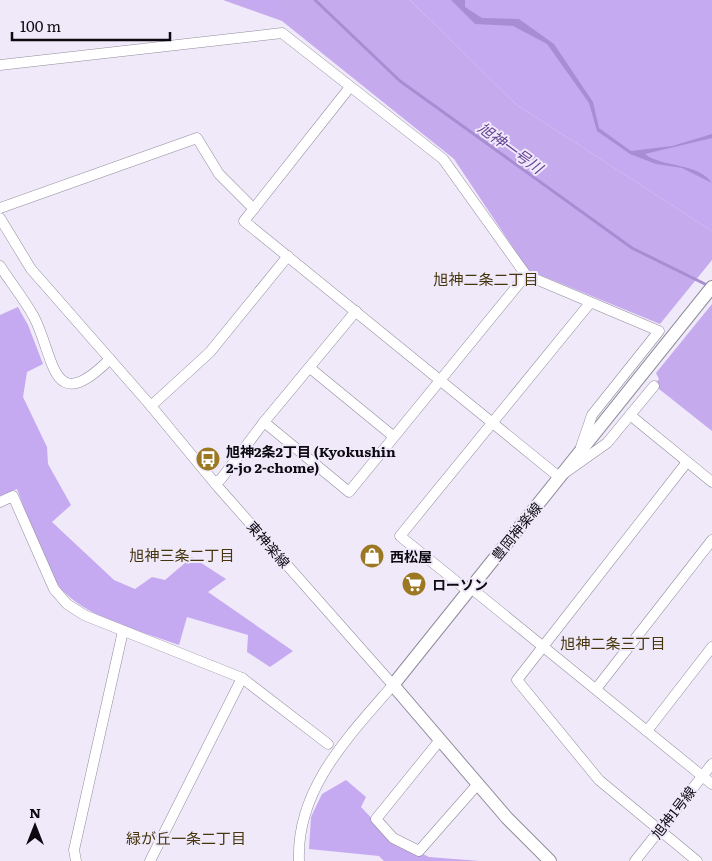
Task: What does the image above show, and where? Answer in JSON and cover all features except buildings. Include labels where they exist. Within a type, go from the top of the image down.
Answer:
[{"type":"main road","name":"豊岡神楽線","points":[[393,685],[712,287]]},
{"type":"main road","name":"東神楽線","points":[[393,685],[477,785],[550,861]]},
{"type":"street","points":[[0,65],[282,34],[444,159],[526,275],[659,331],[592,415],[580,450]]},
{"type":"street","points":[[350,87],[244,221],[559,477],[607,443],[654,386]]},
{"type":"street","points":[[0,208],[197,138],[219,174],[254,209]]},
{"type":"street","name":"東神楽線","points":[[0,218],[31,269],[151,406],[215,483],[393,685]]},
{"type":"street","points":[[151,406],[210,352],[288,256]]},
{"type":"street","points":[[0,266],[34,318],[53,371],[60,379],[79,384],[88,379],[110,359]]},
{"type":"street","points":[[264,422],[349,492],[526,275]]},
{"type":"street","points":[[590,303],[400,536],[543,646],[712,784]]},
{"type":"street","points":[[215,483],[221,479],[264,422],[356,312]]},
{"type":"street","points":[[310,368],[393,436]]},
{"type":"street","points":[[630,415],[712,482]]},
{"type":"street","points":[[687,462],[517,680],[600,780],[697,861]]},
{"type":"street","points":[[0,502],[13,496],[54,589],[67,604],[84,615],[242,678],[328,744]]},
{"type":"street","points":[[596,689],[712,540]]},
{"type":"street","points":[[76,861],[74,850],[123,631]]},
{"type":"street","points":[[647,730],[712,647]]},
{"type":"street","points":[[150,861],[242,678]]},
{"type":"street","name":"豊岡神楽線","points":[[299,861],[304,818],[318,781],[342,744],[393,685]]},
{"type":"street","points":[[440,740],[376,819],[393,838],[419,851],[477,785]]},
{"type":"street","name":"旭神1号線","points":[[635,861],[712,764]]},
{"type":"shaded area","points":[[223,0],[410,0],[517,105],[712,231],[712,260],[660,324],[528,270],[454,159],[282,21]]},
{"type":"shaded area","points":[[238,0],[277,0],[279,14]]},
{"type":"shaded area","points":[[410,0],[712,0],[712,231],[517,105]]},
{"type":"shaded area","points":[[451,0],[465,0],[465,7],[482,18],[519,19],[554,44],[593,102],[599,128],[631,151],[672,146],[712,134],[712,138],[645,154],[661,161],[689,168],[706,176],[712,183],[682,168],[656,164],[630,154],[597,131],[589,103],[547,44],[513,26],[475,24]]},
{"type":"shaded area","points":[[712,304],[712,431],[654,385],[659,379],[656,373]]},
{"type":"shaded area","points":[[18,307],[28,325],[43,364],[27,372],[23,397],[47,447],[48,464],[71,505],[52,522],[114,580],[135,589],[152,577],[165,580],[192,557],[226,579],[208,592],[293,651],[270,667],[247,652],[248,635],[187,617],[179,645],[104,618],[77,603],[58,585],[38,544],[17,489],[0,496],[0,315]]},
{"type":"shaded area","points":[[346,780],[366,797],[361,807],[391,839],[429,857],[480,861],[384,861],[379,856],[309,849],[311,817],[322,794]]},
{"type":"waterway","name":"旭神一号川","points":[[315,0],[400,81],[632,248],[709,286]]},
{"type":"place","name":"旭神2条2丁目 (Kyokushin 2-jo 2-chome)","points":[[208,459]]},
{"type":"place","name":"西松屋","points":[[372,556]]},
{"type":"place","name":"ローソン","points":[[414,584]]},
{"type":"district","name":"旭神二条二丁目","points":[[486,278]]},
{"type":"district","name":"旭神三条二丁目","points":[[182,554]]},
{"type":"district","name":"旭神二条三丁目","points":[[613,642]]},
{"type":"district","name":"緑が丘一条二丁目","points":[[186,837]]}]
